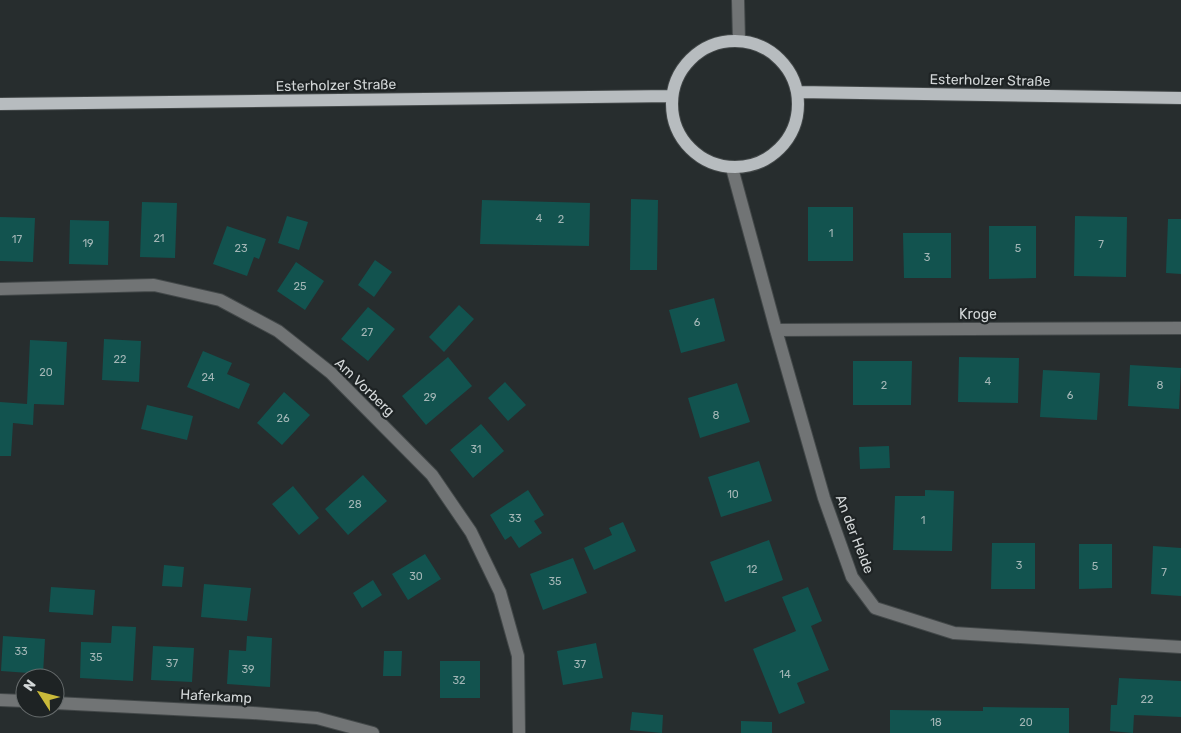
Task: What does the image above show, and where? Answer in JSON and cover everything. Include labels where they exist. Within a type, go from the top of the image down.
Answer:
[{"type":"main road","points":[[739,40],[759,45],[778,56],[791,72],[798,92],[799,112],[794,130],[783,146],[768,159],[751,166],[732,168],[718,166],[706,161],[694,153],[685,143],[674,121],[672,96],[677,77],[688,62],[702,50],[720,42],[739,40]]},
{"type":"main road","name":"Esterholzer Straße","points":[[798,92],[1181,98]]},
{"type":"main road","name":"Esterholzer Straße","points":[[0,104],[672,96]]},
{"type":"street","points":[[738,0],[739,40]]},
{"type":"street","name":"An der Helde","points":[[732,168],[824,498],[852,577],[875,608],[954,633],[1181,647]]},
{"type":"street","name":"Am Vorberg","points":[[0,289],[154,286],[220,300],[278,331],[331,373],[432,475],[471,532],[500,592],[518,656],[519,733]]},
{"type":"street","name":"Kroge","points":[[776,330],[1181,328]]},
{"type":"street","points":[[0,700],[15,701]]},
{"type":"street","name":"Haferkamp","points":[[65,703],[252,712],[317,718],[373,733]]},
{"type":"building","points":[[631,199],[658,200],[657,270],[630,270]]},
{"type":"building","points":[[482,200],[590,203],[589,246],[480,244]]},
{"type":"building","points":[[142,202],[177,203],[175,258],[140,257]]},
{"type":"building","points":[[808,207],[853,207],[853,261],[808,261]]},
{"type":"building","points":[[287,216],[308,222],[299,250],[278,243]]},
{"type":"building","points":[[1075,216],[1127,217],[1126,277],[1074,276]]},
{"type":"building","points":[[0,217],[35,218],[33,262],[0,261]]},
{"type":"building","points":[[1168,219],[1181,219],[1181,274],[1166,273]]},
{"type":"building","points":[[70,220],[109,221],[108,265],[69,264]]},
{"type":"building","points":[[227,226],[266,239],[259,259],[254,257],[247,276],[213,264]]},
{"type":"building","points":[[989,226],[1036,226],[1036,278],[989,279]]},
{"type":"building","points":[[903,233],[951,233],[951,278],[904,278]]},
{"type":"building","points":[[375,260],[392,272],[374,297],[358,285]]},
{"type":"building","points":[[296,262],[324,281],[305,310],[277,291]]},
{"type":"building","points":[[714,298],[725,341],[681,353],[669,310]]},
{"type":"building","points":[[459,305],[474,319],[444,352],[429,337]]},
{"type":"building","points":[[368,307],[395,329],[368,361],[341,339]]},
{"type":"building","points":[[104,339],[141,341],[139,382],[102,380]]},
{"type":"building","points":[[30,340],[67,342],[64,405],[34,404],[33,425],[13,423],[11,456],[0,456],[0,402],[27,404]]},
{"type":"building","points":[[203,351],[232,363],[227,374],[250,384],[239,409],[187,387]]},
{"type":"building","points":[[448,357],[472,386],[426,425],[402,396]]},
{"type":"building","points":[[959,357],[1019,358],[1018,403],[958,402]]},
{"type":"building","points":[[853,361],[912,361],[911,405],[853,405]]},
{"type":"building","points":[[1130,365],[1181,368],[1179,409],[1128,406]]},
{"type":"building","points":[[1043,370],[1100,373],[1097,420],[1040,417]]},
{"type":"building","points":[[505,382],[526,405],[508,421],[488,398]]},
{"type":"building","points":[[737,383],[750,422],[700,438],[688,398]]},
{"type":"building","points":[[284,392],[310,415],[282,445],[257,423]]},
{"type":"building","points":[[147,405],[193,416],[187,440],[141,429]]},
{"type":"building","points":[[481,424],[504,451],[473,478],[450,450]]},
{"type":"building","points":[[889,446],[890,468],[860,469],[859,447]]},
{"type":"building","points":[[759,461],[772,501],[721,517],[708,477]]},
{"type":"building","points":[[363,475],[387,501],[348,535],[325,509]]},
{"type":"building","points":[[293,486],[319,518],[299,535],[272,504]]},
{"type":"building","points":[[528,490],[544,515],[534,521],[542,533],[519,548],[511,536],[505,540],[490,515]]},
{"type":"building","points":[[925,490],[954,491],[952,551],[893,550],[895,496],[925,496]]},
{"type":"building","points":[[623,522],[636,551],[594,570],[584,548],[612,535],[609,528]]},
{"type":"building","points":[[769,540],[783,580],[725,602],[710,562]]},
{"type":"building","points":[[992,543],[1035,543],[1035,589],[991,589]]},
{"type":"building","points":[[1079,544],[1112,544],[1112,588],[1079,589]]},
{"type":"building","points":[[1153,546],[1181,548],[1181,596],[1151,594]]},
{"type":"building","points":[[425,554],[441,579],[408,600],[392,574]]},
{"type":"building","points":[[573,558],[587,593],[543,610],[530,574]]},
{"type":"building","points":[[164,565],[184,567],[182,587],[162,586]]},
{"type":"building","points":[[373,580],[382,595],[362,608],[353,593]]},
{"type":"building","points":[[204,584],[251,588],[247,621],[201,617]]},
{"type":"building","points":[[51,587],[95,590],[93,615],[49,612]]},
{"type":"building","points":[[808,587],[822,621],[811,626],[829,670],[797,683],[805,703],[779,714],[753,649],[796,631],[782,597]]},
{"type":"building","points":[[112,626],[136,627],[133,681],[80,678],[81,642],[111,643]]},
{"type":"building","points":[[3,636],[45,639],[43,668],[15,668],[15,672],[1,671]]},
{"type":"building","points":[[247,636],[272,638],[270,687],[227,684],[229,650],[246,651]]},
{"type":"building","points":[[596,643],[603,678],[563,685],[557,651]]},
{"type":"building","points":[[153,646],[194,648],[192,682],[151,680]]},
{"type":"building","points":[[384,651],[402,651],[401,676],[383,676]]},
{"type":"building","points":[[440,661],[480,661],[480,698],[440,698]]},
{"type":"building","points":[[1119,678],[1181,681],[1181,717],[1134,715],[1133,733],[1110,731],[1111,705],[1117,705]]},
{"type":"building","points":[[983,707],[1069,708],[1069,733],[890,733],[890,710],[983,711]]},
{"type":"building","points":[[632,712],[663,715],[662,733],[630,730]]},
{"type":"building","points":[[741,721],[772,722],[772,733],[741,733]]}]
